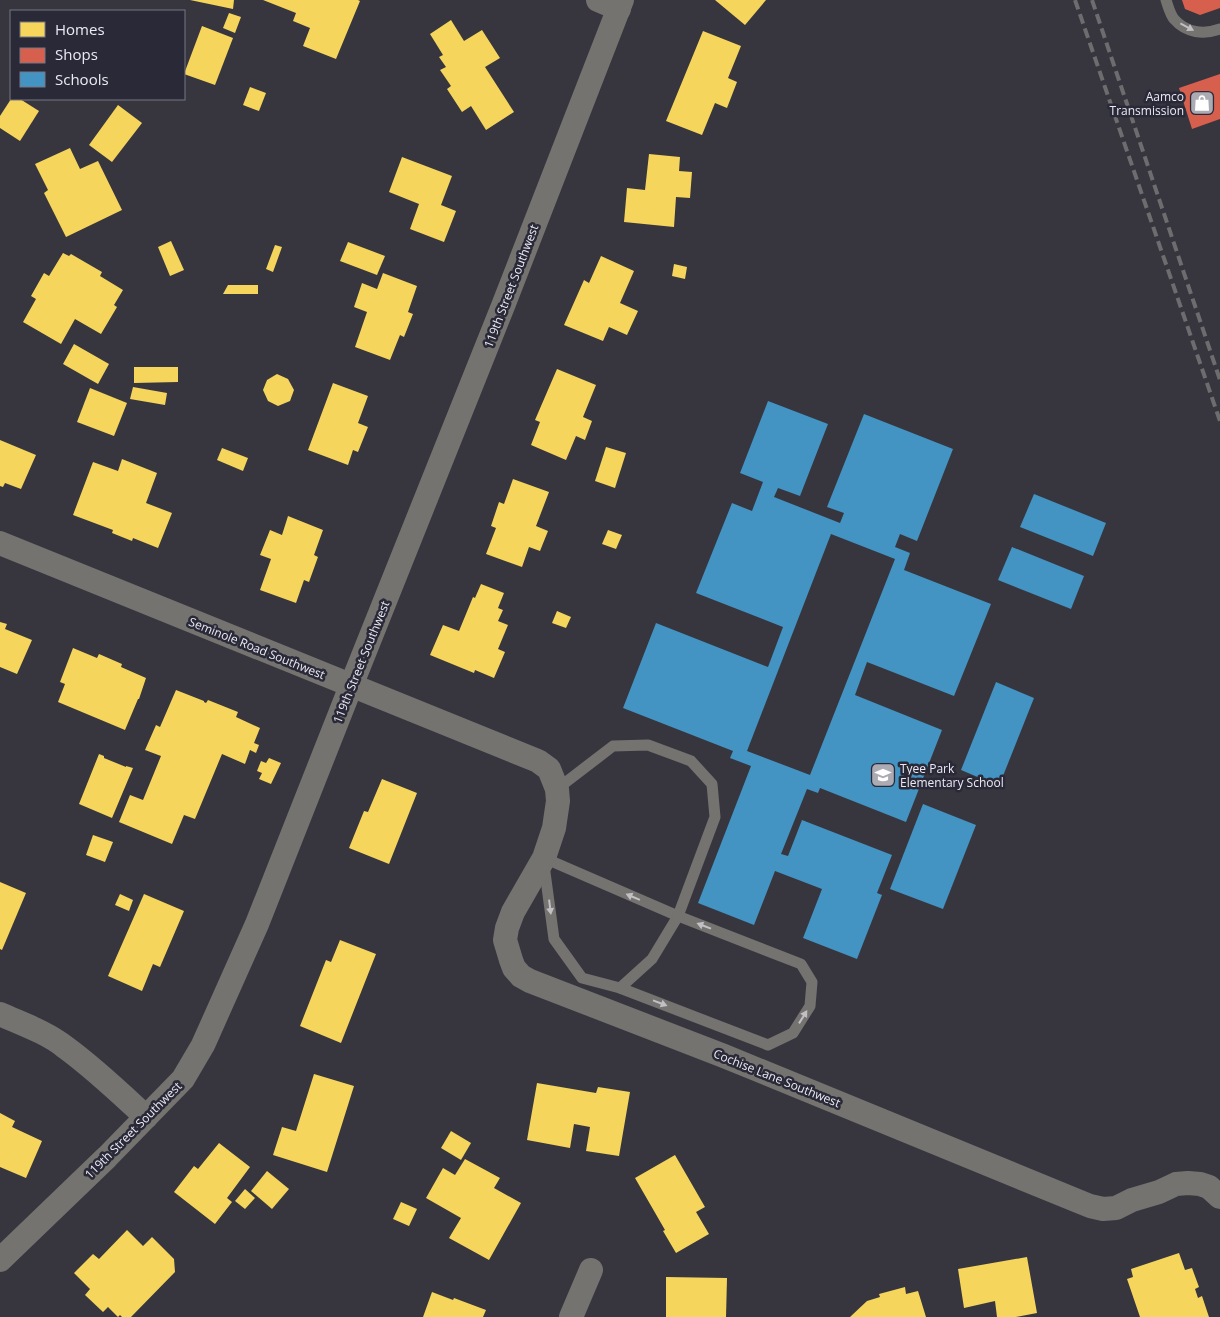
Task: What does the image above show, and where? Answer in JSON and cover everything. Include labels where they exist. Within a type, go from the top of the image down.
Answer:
[{"type":"street","name":"119th Street Southwest","points":[[0,1260],[107,1157],[183,1079],[203,1045],[257,924],[503,306],[613,3]]},
{"type":"street","name":"Seminole Road Southwest","points":[[0,543],[538,761],[549,769],[557,789]]},
{"type":"street","name":"Cochise Lane Southwest","points":[[557,789],[558,801],[554,828],[544,858],[513,912],[507,928],[505,940],[510,960],[521,976],[724,1056],[1090,1206],[1103,1209],[1116,1208],[1176,1184],[1188,1183],[1209,1187],[1220,1197]]},
{"type":"street","points":[[0,1014],[34,1028],[65,1046],[105,1079],[146,1118]]},
{"type":"street","points":[[571,1317],[591,1270]]},
{"type":"lane","points":[[1166,0],[1174,19],[1184,26],[1202,33],[1220,29]]},
{"type":"lane","points":[[557,789],[613,746],[648,745],[690,761],[712,784],[715,817],[678,916],[652,959],[620,988]]},
{"type":"lane","points":[[544,858],[678,916],[801,964],[812,982],[810,1006],[793,1033],[768,1045],[620,988],[582,978],[554,939],[544,858]]},
{"type":"building: Homes","points":[[190,0],[234,0],[233,9]]},
{"type":"building: Homes","points":[[263,0],[360,1],[336,59],[303,46],[310,28],[293,21],[296,13]]},
{"type":"building: Homes","points":[[715,0],[766,0],[745,25]]},
{"type":"building: Homes","points":[[229,13],[241,17],[235,33],[223,28]]},
{"type":"building: Homes","points":[[451,20],[464,41],[482,30],[500,58],[485,67],[514,112],[486,130],[471,106],[462,112],[447,89],[451,86],[440,70],[446,67],[439,57],[443,55],[430,34]]},
{"type":"building: Homes","points":[[202,26],[233,38],[215,85],[185,74]]},
{"type":"building: Homes","points":[[703,31],[741,46],[728,78],[737,82],[727,108],[715,103],[702,135],[666,121]]},
{"type":"building: Homes","points":[[250,87],[266,93],[259,111],[243,105]]},
{"type":"building: Homes","points":[[10,100],[22,100],[39,111],[20,141],[0,128],[0,116]]},
{"type":"building: Homes","points":[[118,105],[142,123],[112,162],[89,145]]},
{"type":"building: Homes","points":[[70,148],[80,169],[98,161],[122,210],[66,237],[44,193],[48,190],[35,164]]},
{"type":"building: Homes","points":[[649,154],[680,157],[679,171],[692,172],[690,198],[676,197],[674,227],[624,222],[627,188],[645,190]]},
{"type":"building: Homes","points":[[402,157],[452,176],[441,205],[456,211],[444,242],[410,229],[419,204],[389,192]]},
{"type":"building: Homes","points":[[171,241],[184,270],[170,276],[158,247]]},
{"type":"building: Homes","points":[[348,242],[385,256],[377,275],[340,261]]},
{"type":"building: Homes","points":[[275,245],[282,247],[273,272],[266,269]]},
{"type":"building: Homes","points":[[63,253],[69,256],[71,254],[102,272],[100,276],[123,290],[114,305],[117,307],[101,334],[75,319],[61,344],[23,322],[36,299],[31,296],[44,273],[49,276]]},
{"type":"building: Homes","points":[[601,256],[634,271],[620,303],[638,311],[627,335],[609,327],[603,341],[564,325],[584,280],[589,283]]},
{"type":"building: Homes","points":[[674,264],[687,267],[685,279],[672,276]]},
{"type":"building: Homes","points":[[383,273],[417,286],[408,312],[413,314],[404,337],[400,335],[390,360],[355,347],[367,312],[354,307],[362,283],[377,289]]},
{"type":"building: Homes","points":[[228,285],[258,285],[258,294],[223,294]]},
{"type":"building: Homes","points":[[74,344],[109,364],[98,384],[63,364]]},
{"type":"building: Homes","points":[[134,367],[178,367],[178,382],[134,383]]},
{"type":"building: Homes","points":[[557,369],[596,385],[583,417],[592,421],[585,440],[576,436],[566,460],[531,445],[540,422],[535,420]]},
{"type":"building: Homes","points":[[277,374],[288,379],[294,390],[290,401],[278,406],[268,401],[263,390],[267,380]]},
{"type":"building: Homes","points":[[333,383],[368,396],[358,423],[368,427],[358,452],[353,450],[348,465],[308,450]]},
{"type":"building: Homes","points":[[133,387],[167,393],[165,405],[130,399]]},
{"type":"building: Homes","points":[[90,388],[127,403],[114,436],[77,422]]},
{"type":"building: Homes","points":[[0,440],[36,455],[21,489],[5,483],[3,487],[0,486]]},
{"type":"building: Homes","points":[[606,447],[626,453],[615,488],[595,481]]},
{"type":"building: Homes","points":[[222,448],[248,458],[243,471],[217,460]]},
{"type":"building: Homes","points":[[122,459],[157,473],[146,503],[172,513],[158,548],[133,538],[132,541],[112,533],[113,530],[73,515],[93,462],[118,471]]},
{"type":"building: Homes","points":[[513,479],[549,492],[536,526],[548,531],[540,551],[529,547],[522,567],[486,554],[496,528],[491,526],[499,502],[504,504]]},
{"type":"building: Homes","points":[[288,516],[323,530],[314,555],[318,557],[309,582],[304,580],[296,603],[260,590],[271,559],[260,555],[270,530],[282,535]]},
{"type":"building: Homes","points":[[608,530],[622,535],[616,549],[602,544]]},
{"type":"building: Homes","points":[[481,584],[504,593],[498,608],[503,610],[498,621],[508,625],[498,649],[505,652],[494,678],[475,670],[474,673],[430,655],[443,625],[459,631],[473,597],[475,598]]},
{"type":"building: Homes","points":[[557,611],[571,617],[566,628],[552,623]]},
{"type":"building: Homes","points":[[0,622],[7,624],[5,629],[32,640],[17,674],[0,667]]},
{"type":"building: Homes","points":[[73,648],[97,658],[99,654],[122,664],[121,667],[146,678],[125,730],[58,702],[65,684],[60,682]]},
{"type":"building: Homes","points":[[176,690],[206,703],[208,700],[238,712],[236,717],[260,728],[254,743],[259,745],[256,753],[250,750],[245,764],[222,754],[195,819],[184,815],[172,844],[119,822],[130,795],[143,800],[161,756],[145,750],[156,725],[160,727]]},
{"type":"building: Homes","points":[[99,754],[104,756],[104,758],[133,768],[112,818],[79,804]]},
{"type":"building: Homes","points":[[269,758],[281,763],[271,784],[259,779],[262,773],[257,771],[261,761],[266,763]]},
{"type":"building: Homes","points":[[382,779],[417,793],[389,864],[349,848],[364,811],[368,812]]},
{"type":"building: Homes","points":[[93,835],[113,842],[105,862],[86,855]]},
{"type":"building: Homes","points":[[0,882],[26,893],[2,950],[0,949]]},
{"type":"building: Homes","points":[[120,894],[133,900],[129,911],[115,905]]},
{"type":"building: Homes","points":[[144,894],[184,911],[160,967],[153,964],[142,991],[108,976]]},
{"type":"building: Homes","points":[[340,940],[376,954],[341,1043],[300,1026],[326,960],[331,962]]},
{"type":"building: Homes","points":[[314,1074],[354,1086],[327,1172],[273,1155],[282,1127],[296,1131]]},
{"type":"building: Homes","points":[[537,1083],[596,1093],[598,1087],[630,1092],[619,1156],[586,1151],[590,1127],[574,1124],[570,1148],[527,1140]]},
{"type":"building: Homes","points":[[0,1113],[15,1121],[12,1127],[42,1141],[26,1178],[0,1167]]},
{"type":"building: Homes","points":[[451,1131],[471,1143],[461,1160],[441,1148]]},
{"type":"building: Homes","points":[[219,1143],[250,1167],[227,1198],[232,1202],[215,1224],[174,1192],[194,1166],[198,1169]]},
{"type":"building: Homes","points":[[675,1155],[705,1207],[696,1212],[709,1234],[676,1253],[635,1178]]},
{"type":"building: Homes","points":[[465,1159],[500,1178],[494,1188],[521,1203],[489,1260],[449,1238],[461,1218],[426,1198],[443,1168],[455,1175]]},
{"type":"building: Homes","points":[[267,1171],[289,1189],[272,1209],[251,1191]]},
{"type":"building: Homes","points":[[245,1189],[255,1198],[245,1209],[235,1201]]},
{"type":"building: Homes","points":[[401,1202],[417,1209],[409,1226],[393,1219]]},
{"type":"building: Homes","points":[[127,1230],[143,1246],[152,1237],[174,1259],[175,1272],[131,1317],[122,1317],[120,1315],[118,1317],[108,1307],[103,1312],[85,1295],[90,1289],[74,1273],[93,1254],[99,1259]]},
{"type":"building: Homes","points":[[1179,1253],[1185,1270],[1192,1268],[1199,1287],[1195,1289],[1198,1298],[1202,1296],[1209,1317],[1140,1317],[1127,1279],[1133,1277],[1131,1269]]},
{"type":"building: Homes","points":[[1027,1257],[1037,1313],[1016,1317],[997,1317],[995,1301],[964,1308],[958,1269]]},
{"type":"building: Homes","points":[[666,1277],[727,1278],[726,1317],[666,1317]]},
{"type":"building: Homes","points":[[905,1287],[906,1294],[918,1291],[926,1317],[850,1317],[867,1301],[880,1297],[879,1294]]},
{"type":"building: Homes","points":[[432,1292],[486,1310],[483,1317],[423,1317]]},
{"type":"building: Shops","points":[[1182,0],[1220,0],[1220,8],[1200,15],[1185,9]]},
{"type":"building: Shops","name":"Aamco Transmission","points":[[1220,74],[1220,119],[1192,129],[1179,88]]},
{"type":"building: Schools","points":[[768,401],[828,424],[800,496],[778,488],[774,497],[840,523],[844,513],[827,507],[864,414],[953,449],[917,541],[900,534],[895,547],[910,553],[904,570],[991,604],[954,696],[867,662],[855,695],[942,730],[906,822],[820,788],[818,793],[807,789],[781,854],[788,856],[802,820],[892,855],[877,893],[882,895],[857,959],[803,938],[822,889],[775,871],[754,925],[698,903],[751,766],[730,758],[733,751],[623,708],[656,623],[768,667],[783,627],[696,593],[732,503],[752,511],[763,482],[740,473]],"holes":[[[831,534],[895,559],[810,775],[747,751]]]},
{"type":"building: Schools","points":[[1034,494],[1106,523],[1093,556],[1020,527]]},
{"type":"building: Schools","points":[[1012,547],[1084,576],[1071,609],[998,580]]},
{"type":"building: Schools","points":[[996,682],[1034,698],[999,786],[961,770]]},
{"type":"building: Schools","points":[[923,804],[976,825],[943,909],[890,889]]},
{"type":"railway","points":[[1075,0],[1220,421]]},
{"type":"railway","points":[[1092,0],[1220,380]]},
{"type":"place","name":"Aamco Transmission","points":[[1202,103]]},
{"type":"place","name":"Tyee Park Elementary School","points":[[883,775]]}]
